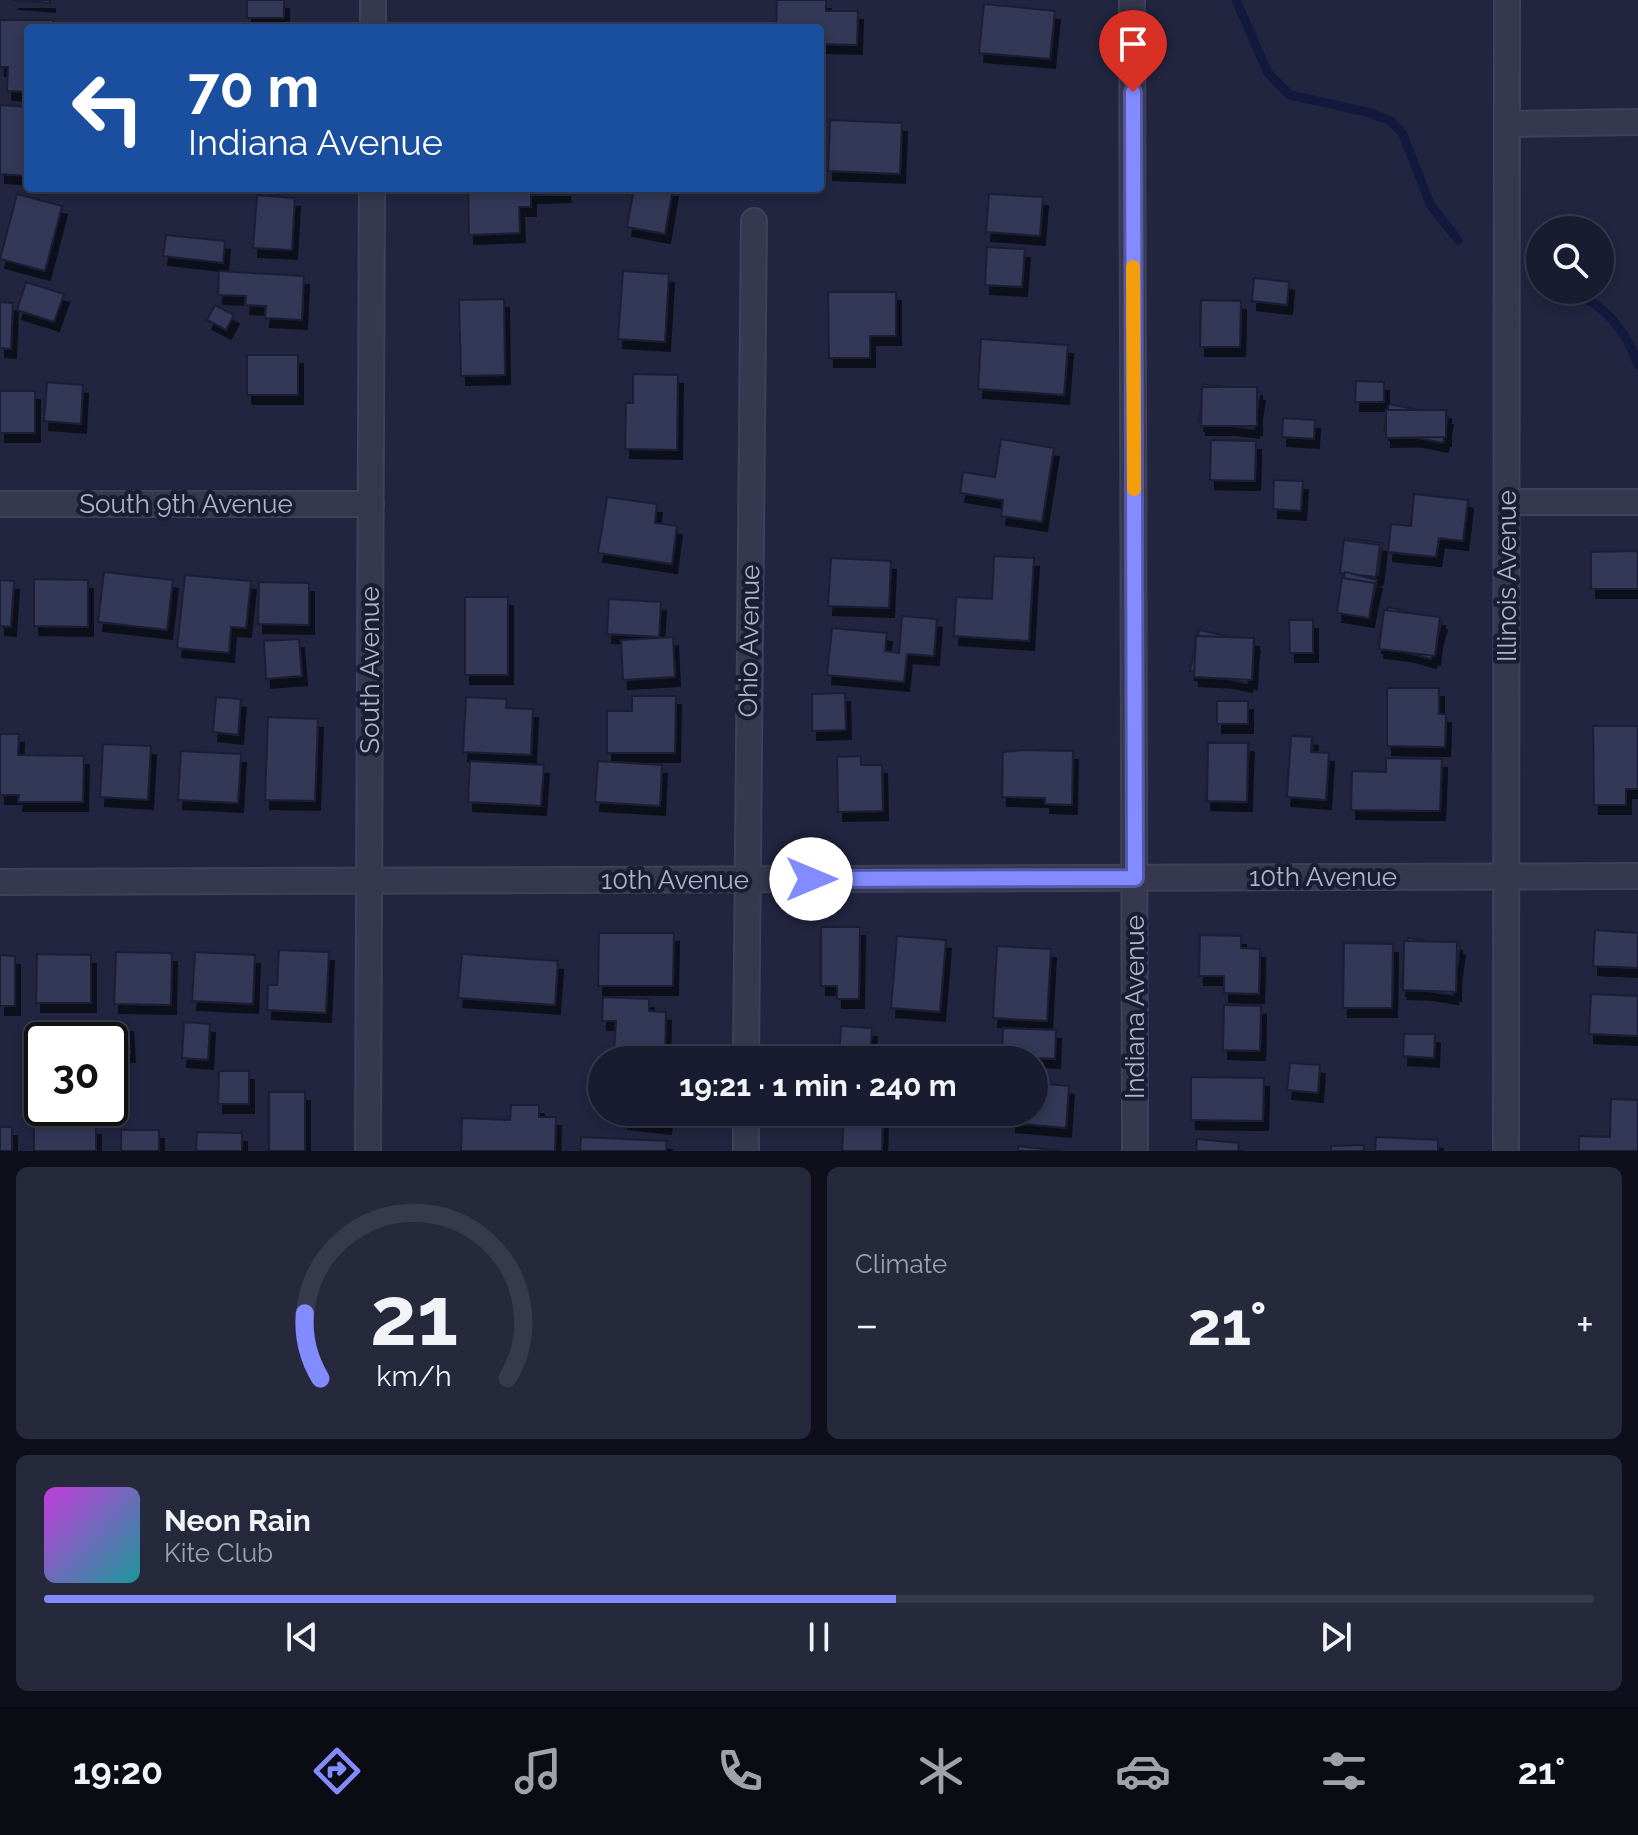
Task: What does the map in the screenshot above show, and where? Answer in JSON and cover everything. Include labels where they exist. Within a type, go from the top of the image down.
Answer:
[{"type":"street","points":[[373,0],[373,24]]},
{"type":"street","name":"Indiana Avenue","points":[[1132,0],[1135,1151]]},
{"type":"street","name":"Illinois Avenue","points":[[1506,1151],[1507,0]]},
{"type":"street","points":[[1507,124],[1638,122]]},
{"type":"street","name":"South Avenue","points":[[368,1151],[372,192]]},
{"type":"street","name":"Ohio Avenue","points":[[746,1046],[754,221]]},
{"type":"street","points":[[1507,502],[1638,502]]},
{"type":"street","name":"South 9th Avenue","points":[[0,504],[371,504]]},
{"type":"street","name":"10th Avenue","points":[[0,882],[1638,876]]},
{"type":"street","points":[[746,1126],[746,1151]]},
{"type":"building","points":[[13,0],[50,0],[50,3]]},
{"type":"building","points":[[247,0],[284,0],[284,18],[247,18]]},
{"type":"building","points":[[777,0],[826,0],[826,11],[858,11],[857,45],[824,44],[824,24],[776,24]]},
{"type":"building","points":[[984,4],[1055,11],[1050,59],[979,53]]},
{"type":"building","points":[[0,20],[53,20],[53,24],[24,24],[24,92],[7,91],[8,67],[0,67]]},
{"type":"building","points":[[0,105],[24,107],[24,176],[0,174]]},
{"type":"building","points":[[830,120],[902,123],[900,174],[828,171]]},
{"type":"building","points":[[468,192],[566,192],[531,194],[531,207],[519,207],[520,233],[469,235]]},
{"type":"building","points":[[633,192],[672,192],[665,234],[627,227]]},
{"type":"building","points":[[17,194],[62,206],[45,271],[0,259]]},
{"type":"building","points":[[989,194],[1043,197],[1040,236],[986,232]]},
{"type":"building","points":[[257,195],[295,198],[292,250],[253,248]]},
{"type":"building","points":[[166,235],[225,241],[223,263],[163,256]]},
{"type":"building","points":[[987,247],[1025,249],[1022,287],[985,285]]},
{"type":"building","points":[[219,271],[304,276],[302,320],[265,318],[266,306],[245,305],[246,296],[218,295]]},
{"type":"building","points":[[623,271],[669,274],[665,342],[618,339]]},
{"type":"building","points":[[1254,278],[1289,282],[1287,305],[1252,301]]},
{"type":"building","points":[[1254,278],[1289,282],[1287,305],[1252,301]]},
{"type":"building","points":[[26,282],[64,294],[54,322],[17,310]]},
{"type":"building","points":[[828,292],[896,292],[896,336],[870,336],[870,358],[829,358]]},
{"type":"building","points":[[504,299],[505,375],[461,376],[459,300]]},
{"type":"building","points":[[1201,300],[1241,301],[1240,347],[1200,347]]},
{"type":"building","points":[[1201,300],[1241,301],[1240,347],[1200,347]]},
{"type":"building","points":[[0,302],[13,303],[11,349],[0,348]]},
{"type":"building","points":[[215,305],[234,315],[226,330],[207,320]]},
{"type":"building","points":[[981,339],[1068,345],[1064,395],[978,389]]},
{"type":"building","points":[[247,355],[298,355],[298,395],[247,395]]},
{"type":"building","points":[[633,374],[678,375],[677,450],[625,449],[626,403],[633,403]]},
{"type":"building","points":[[1356,381],[1384,382],[1384,402],[1355,402]]},
{"type":"building","points":[[47,382],[83,385],[81,424],[44,421]]},
{"type":"building","points":[[1204,384],[1260,392],[1254,429],[1199,422]]},
{"type":"building","points":[[1202,387],[1257,387],[1257,426],[1201,426]]},
{"type":"building","points":[[0,391],[35,391],[35,433],[0,433]]},
{"type":"building","points":[[1389,404],[1448,416],[1443,443],[1384,431]]},
{"type":"building","points":[[1386,410],[1446,410],[1446,437],[1386,438]]},
{"type":"building","points":[[1283,418],[1315,420],[1314,439],[1282,437]]},
{"type":"building","points":[[1001,439],[1054,448],[1042,522],[1001,516],[1003,500],[960,493],[963,472],[995,477]]},
{"type":"building","points":[[1211,440],[1256,441],[1255,481],[1210,480]]},
{"type":"building","points":[[1211,440],[1256,441],[1255,481],[1210,480]]},
{"type":"building","points":[[1274,480],[1303,481],[1301,511],[1273,509]]},
{"type":"building","points":[[1414,494],[1468,500],[1463,541],[1439,538],[1436,557],[1388,552],[1391,524],[1411,526]]},
{"type":"building","points":[[1414,494],[1468,500],[1463,541],[1439,538],[1436,557],[1388,552],[1391,524],[1411,526]]},
{"type":"building","points":[[607,497],[657,504],[655,523],[677,526],[672,564],[598,553]]},
{"type":"building","points":[[1345,538],[1382,543],[1378,575],[1342,570]]},
{"type":"building","points":[[1344,540],[1380,545],[1376,577],[1340,573]]},
{"type":"building","points":[[1638,551],[1638,589],[1591,589],[1591,552]]},
{"type":"building","points":[[994,556],[1034,558],[1029,641],[954,636],[956,597],[992,599]]},
{"type":"building","points":[[831,558],[891,561],[889,608],[828,606]]},
{"type":"building","points":[[104,572],[173,580],[167,630],[98,622]]},
{"type":"building","points":[[1345,572],[1377,580],[1369,614],[1337,607]]},
{"type":"building","points":[[185,575],[251,581],[246,628],[231,627],[229,653],[177,648]]},
{"type":"building","points":[[1342,578],[1375,583],[1369,618],[1337,613]]},
{"type":"building","points":[[34,579],[88,580],[88,627],[34,626]]},
{"type":"building","points":[[0,580],[14,581],[11,627],[0,626]]},
{"type":"building","points":[[259,582],[309,583],[309,625],[258,624]]},
{"type":"building","points":[[465,597],[508,597],[508,675],[465,675]]},
{"type":"building","points":[[609,599],[661,602],[659,637],[607,634]]},
{"type":"building","points":[[1388,607],[1442,621],[1431,659],[1377,644]]},
{"type":"building","points":[[1384,610],[1440,617],[1435,656],[1379,649]]},
{"type":"building","points":[[902,616],[937,619],[934,656],[907,654],[904,682],[827,675],[832,628],[887,633],[885,651],[899,653]]},
{"type":"building","points":[[1289,620],[1313,620],[1313,653],[1290,653]]},
{"type":"building","points":[[1199,630],[1255,642],[1247,683],[1190,671]]},
{"type":"building","points":[[1196,636],[1254,638],[1252,680],[1194,677]]},
{"type":"building","points":[[673,637],[675,677],[623,680],[621,640]]},
{"type":"building","points":[[299,639],[302,676],[266,679],[264,641]]},
{"type":"building","points":[[1387,688],[1439,688],[1439,714],[1446,714],[1445,747],[1387,746]]},
{"type":"building","points":[[1387,688],[1439,688],[1439,714],[1446,714],[1445,747],[1387,746]]},
{"type":"building","points":[[845,693],[846,730],[812,731],[812,694]]},
{"type":"building","points":[[632,696],[676,696],[675,753],[607,753],[607,711],[632,711]]},
{"type":"building","points":[[216,697],[241,699],[238,735],[213,732]]},
{"type":"building","points":[[466,697],[507,699],[506,708],[533,709],[531,755],[463,752]]},
{"type":"building","points":[[1217,701],[1248,701],[1248,724],[1217,724]]},
{"type":"building","points":[[1217,701],[1248,701],[1248,724],[1217,724]]},
{"type":"building","points":[[268,717],[318,719],[315,801],[265,800]]},
{"type":"building","points":[[1593,726],[1638,726],[1638,789],[1626,789],[1626,805],[1594,805]]},
{"type":"building","points":[[0,734],[19,734],[18,755],[84,756],[83,802],[18,802],[19,795],[0,795]]},
{"type":"building","points":[[1292,735],[1313,737],[1312,752],[1329,754],[1324,800],[1286,796]]},
{"type":"building","points":[[1291,736],[1312,737],[1311,752],[1329,753],[1326,800],[1287,797]]},
{"type":"building","points":[[1209,742],[1249,744],[1246,802],[1206,801]]},
{"type":"building","points":[[1208,743],[1248,743],[1247,802],[1207,801]]},
{"type":"building","points":[[103,744],[151,746],[148,800],[100,797]]},
{"type":"building","points":[[181,751],[241,754],[238,803],[178,800]]},
{"type":"building","points":[[1073,751],[1072,805],[1045,804],[1045,798],[1002,797],[1003,752]]},
{"type":"building","points":[[861,756],[861,765],[882,765],[883,811],[838,812],[837,757]]},
{"type":"building","points":[[1386,758],[1442,759],[1440,811],[1351,810],[1352,771],[1386,772]]},
{"type":"building","points":[[1386,758],[1442,759],[1440,811],[1351,810],[1352,771],[1386,772]]},
{"type":"building","points":[[470,761],[544,765],[541,806],[468,802]]},
{"type":"building","points":[[598,761],[662,765],[660,806],[595,802]]},
{"type":"building","points":[[821,927],[860,927],[859,999],[837,999],[837,986],[821,986]]},
{"type":"building","points":[[1595,930],[1638,933],[1638,968],[1593,966]]},
{"type":"building","points":[[1595,930],[1638,933],[1638,968],[1593,966]]},
{"type":"building","points":[[599,933],[674,933],[673,986],[598,986]]},
{"type":"building","points":[[1200,935],[1241,936],[1241,948],[1260,949],[1259,994],[1224,993],[1224,976],[1199,976]]},
{"type":"building","points":[[1200,935],[1241,936],[1241,948],[1260,949],[1259,994],[1224,993],[1224,976],[1199,976]]},
{"type":"building","points":[[897,936],[946,940],[940,1012],[891,1008]]},
{"type":"building","points":[[1408,938],[1460,946],[1453,995],[1401,987]]},
{"type":"building","points":[[1404,941],[1457,942],[1456,992],[1403,990]]},
{"type":"building","points":[[1344,943],[1393,944],[1392,1008],[1343,1008]]},
{"type":"building","points":[[1344,943],[1393,944],[1392,1008],[1343,1008]]},
{"type":"building","points":[[997,946],[1051,949],[1047,1021],[993,1018]]},
{"type":"building","points":[[279,950],[329,952],[326,1013],[267,1010],[268,985],[277,985]]},
{"type":"building","points":[[116,952],[172,953],[171,1005],[114,1004]]},
{"type":"building","points":[[195,952],[255,955],[253,1004],[192,1001]]},
{"type":"building","points":[[37,954],[91,955],[91,1003],[36,1003]]},
{"type":"building","points":[[462,954],[558,961],[555,1005],[458,998]]},
{"type":"building","points":[[0,955],[15,956],[15,1006],[0,1006]]},
{"type":"building","points":[[1591,994],[1638,996],[1638,1036],[1589,1034]]},
{"type":"building","points":[[1591,994],[1638,996],[1638,1036],[1589,1034]]},
{"type":"building","points":[[603,997],[649,999],[649,1011],[666,1012],[665,1046],[614,1046],[616,1021],[602,1021]]},
{"type":"building","points":[[1224,1005],[1261,1006],[1260,1051],[1223,1050]]},
{"type":"building","points":[[1224,1005],[1261,1006],[1260,1051],[1223,1050]]},
{"type":"building","points":[[184,1022],[210,1024],[208,1060],[182,1058]]},
{"type":"building","points":[[841,1026],[872,1028],[871,1046],[840,1046]]},
{"type":"building","points":[[1003,1028],[1056,1030],[1055,1059],[1048,1059],[1048,1046],[1002,1046]]},
{"type":"building","points":[[1404,1034],[1435,1034],[1434,1058],[1403,1056]]},
{"type":"building","points":[[1290,1063],[1320,1065],[1318,1093],[1287,1090]]},
{"type":"building","points":[[219,1071],[249,1071],[249,1104],[218,1104]]},
{"type":"building","points":[[1191,1077],[1264,1078],[1263,1121],[1191,1120]]},
{"type":"building","points":[[1191,1077],[1264,1078],[1263,1121],[1191,1120]]},
{"type":"building","points":[[1048,1084],[1069,1086],[1066,1128],[1044,1126],[1048,1126]]},
{"type":"building","points":[[269,1092],[305,1092],[305,1151],[269,1151]]},
{"type":"building","points":[[1611,1099],[1638,1100],[1638,1151],[1579,1151],[1579,1136],[1610,1137]]},
{"type":"building","points":[[1611,1099],[1638,1100],[1638,1151],[1579,1151],[1579,1136],[1610,1137]]},
{"type":"building","points":[[511,1105],[539,1105],[539,1117],[556,1117],[555,1151],[461,1151],[462,1118],[510,1120]]},
{"type":"building","points":[[34,1126],[96,1126],[96,1151],[34,1151]]},
{"type":"building","points":[[843,1126],[883,1126],[882,1151],[842,1151]]},
{"type":"building","points":[[0,1127],[12,1127],[12,1151],[0,1151]]},
{"type":"building","points":[[121,1130],[159,1130],[159,1151],[121,1151]]},
{"type":"building","points":[[197,1132],[242,1133],[242,1151],[196,1151]]},
{"type":"building","points":[[581,1137],[667,1141],[666,1151],[580,1151]]},
{"type":"building","points":[[1376,1137],[1438,1140],[1438,1151],[1375,1151]]},
{"type":"building","points":[[1376,1137],[1438,1140],[1438,1151],[1375,1151]]},
{"type":"building","points":[[1197,1139],[1239,1143],[1238,1151],[1196,1151]]},
{"type":"building","points":[[1197,1139],[1239,1143],[1238,1151],[1196,1151]]},
{"type":"building","points":[[1364,1145],[1364,1151],[1331,1151],[1331,1146]]},
{"type":"building","points":[[1364,1145],[1364,1151],[1331,1151],[1331,1146]]},
{"type":"building","points":[[1018,1146],[1063,1151],[1018,1151]]},
{"type":"waterway","points":[[1236,0],[1268,73],[1290,95],[1367,112],[1391,121],[1403,134],[1430,204],[1458,240]]},
{"type":"waterway","points":[[1594,304],[1618,326],[1638,365]]},
{"type":"slow traffic","points":[[1133,267],[1134,489]]},
{"type":"route","points":[[811,879],[1135,878],[1133,92]]}]
